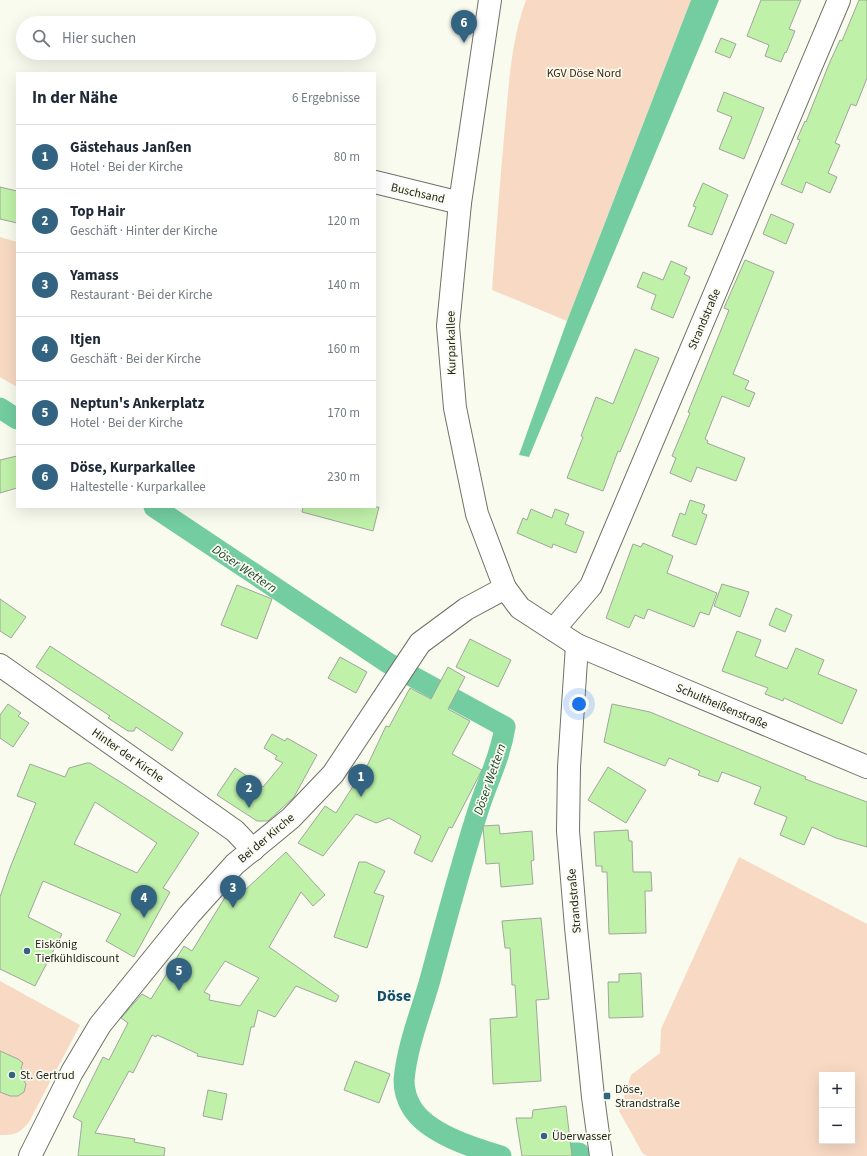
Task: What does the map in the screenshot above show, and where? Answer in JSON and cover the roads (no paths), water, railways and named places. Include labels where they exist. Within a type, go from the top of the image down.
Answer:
[{"type":"street","name":"Kurparkallee","points":[[490,0],[460,203],[448,326],[455,408],[477,514],[504,588],[520,608],[578,646]]},
{"type":"street","name":"Strandstraße","points":[[556,631],[561,621],[591,586],[839,0]]},
{"type":"street","name":"Buschsand","points":[[376,182],[460,203]]},
{"type":"street","name":"Bei der Kirche","points":[[30,1156],[72,1072],[100,1025],[189,916],[235,864],[291,818],[323,786],[333,774],[420,643],[466,609],[504,588]]},
{"type":"street","name":"Strandstraße","points":[[578,646],[569,768],[568,831],[593,1097],[601,1156]]},
{"type":"street","name":"Schultheißenstraße","points":[[578,646],[866,762]]},
{"type":"street","name":"Hinter der Kirche","points":[[0,665],[235,830],[253,850]]},
{"type":"waterway","name":"Döser Wettern","points":[[0,408],[16,418]]},
{"type":"waterway","name":"Döser Wettern","points":[[156,508],[388,663],[505,727],[500,750],[471,834],[411,1042],[404,1080],[406,1094],[410,1105],[419,1117],[429,1125],[452,1139],[501,1156]]},
{"type":"waterway","name":"Döser Wettern","points":[[572,1153],[579,1153]]},
{"type":"place","name":"Döse, Kurparkallee","points":[[464,43]]},
{"type":"place","name":"Gästehaus Janßen","points":[[361,797]]},
{"type":"place","name":"Top Hair","points":[[249,808]]},
{"type":"place","name":"Yamass","points":[[233,908]]},
{"type":"place","name":"Itjen","points":[[144,918]]},
{"type":"place","name":"Eiskönig Tiefkühldiscount","points":[[27,951]]},
{"type":"place","name":"Neptun's Ankerplatz","points":[[179,991]]},
{"type":"place","name":"St. Gertrud","points":[[12,1075]]},
{"type":"place","name":"Döse, Strandstraße","points":[[607,1096]]},
{"type":"place","name":"Überwasser","points":[[544,1136]]},
{"type":"district","name":"Döse","points":[[394,995]]},
{"type":"park label","name":"KGV Döse Nord","points":[[584,73]]}]
